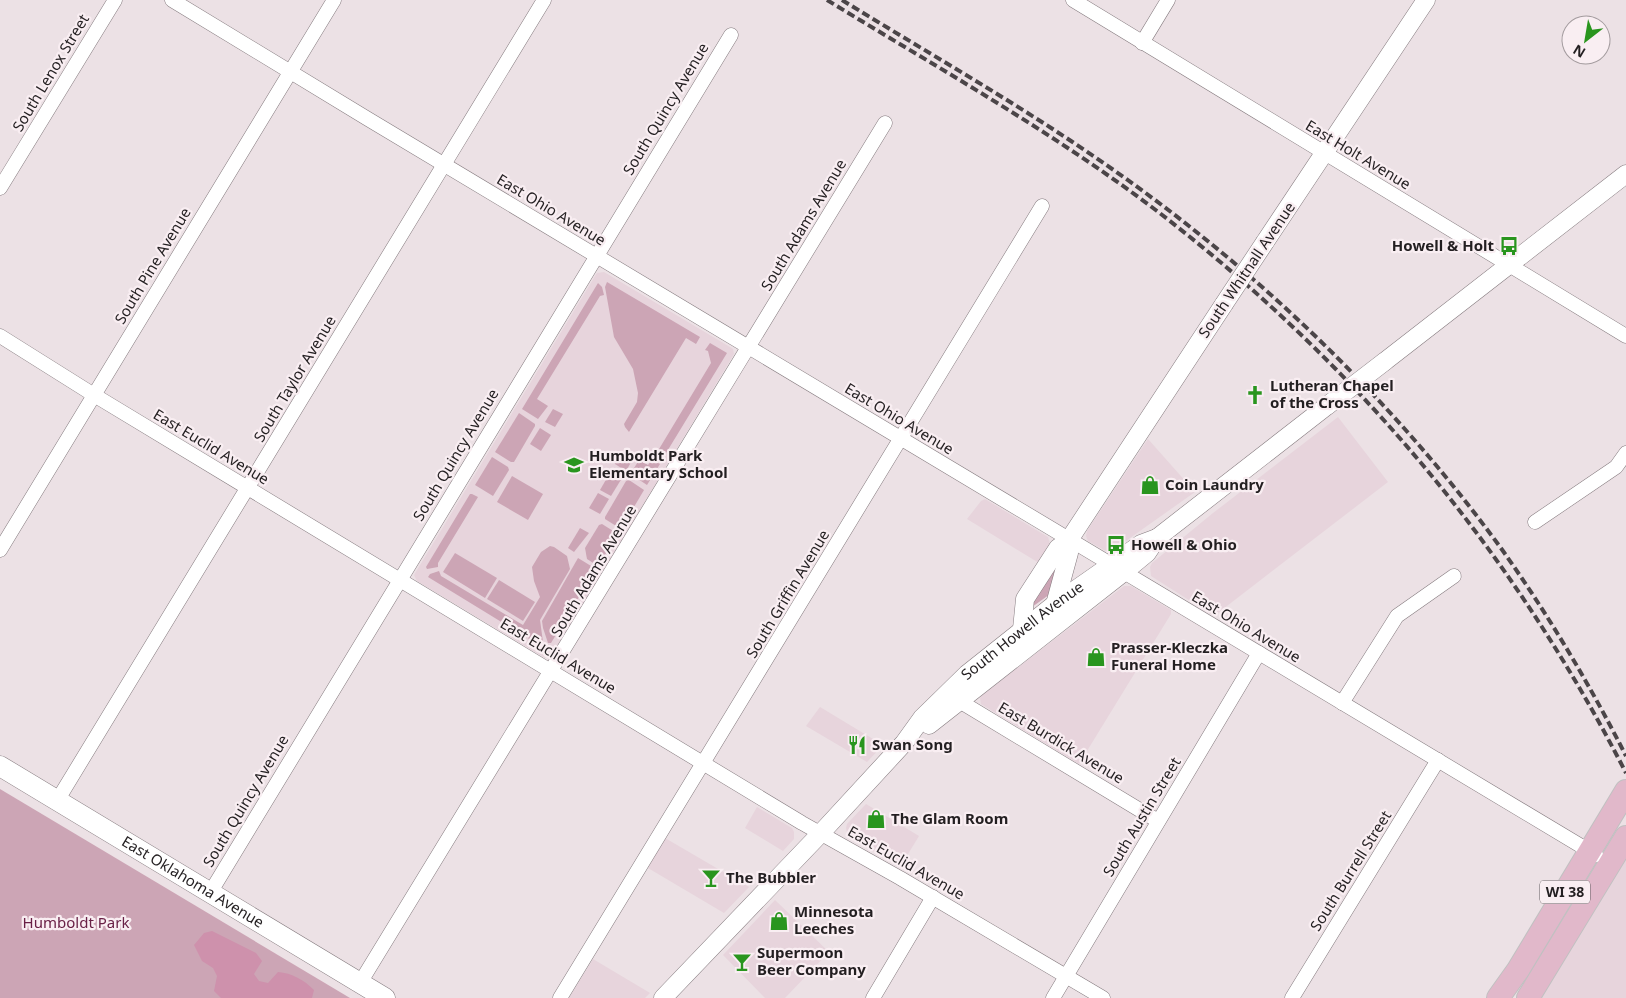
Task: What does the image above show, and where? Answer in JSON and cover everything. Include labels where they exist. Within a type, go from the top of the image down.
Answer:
[{"type":"main road","name":"East Oklahoma Avenue","points":[[0,766],[385,998]]},
{"type":"main road","name":"WI 38","points":[[1498,998],[1518,970],[1626,791]]},
{"type":"main road","name":"WI 38","points":[[1533,990],[1625,839]]},
{"type":"main road","points":[[1518,970],[1533,990]]},
{"type":"street","name":"South Lenox Street","points":[[0,188],[115,0]]},
{"type":"street","name":"East Ohio Avenue","points":[[172,0],[748,348],[1610,864]]},
{"type":"street","name":"South Pine Avenue","points":[[0,550],[334,0]]},
{"type":"street","name":"South Taylor Avenue","points":[[57,801],[544,0]]},
{"type":"street","name":"East Holt Avenue","points":[[1073,0],[1626,336]]},
{"type":"street","points":[[1142,42],[1168,0]]},
{"type":"street","name":"South Whitnall Avenue","points":[[1022,629],[1026,599],[1058,548],[1069,540],[1426,0]]},
{"type":"street","name":"South Quincy Avenue","points":[[210,893],[730,35]]},
{"type":"street","name":"South Adams Avenue","points":[[360,983],[885,123]]},
{"type":"street","name":"South Howell Avenue","points":[[663,998],[820,833],[904,742],[922,718],[1048,632],[1118,569],[1141,544],[1158,538],[1626,174]]},
{"type":"street","name":"South Griffin Avenue","points":[[560,998],[902,439],[1042,206]]},
{"type":"street","name":"East Euclid Avenue","points":[[0,336],[551,672],[820,833],[928,894],[1103,998]]},
{"type":"street","points":[[1535,522],[1616,467],[1626,453]]},
{"type":"street","name":"South Whitnall Avenue","points":[[1048,632],[1069,553],[1069,540]]},
{"type":"street","name":"South Howell Avenue","points":[[953,697],[967,674],[1022,629],[1055,604],[1118,569]]},
{"type":"street","points":[[1342,703],[1397,616],[1454,576]]},
{"type":"street","name":"South Austin Street","points":[[1053,998],[1259,653]]},
{"type":"street","name":"East Burdick Avenue","points":[[953,697],[1158,821]]},
{"type":"street","name":"South Burrell Street","points":[[1292,998],[1438,760]]},
{"type":"street","points":[[872,998],[928,894]]},
{"type":"shaded area","name":"Humboldt Park Elementary School","points":[[604,272],[730,347],[733,349],[734,354],[553,654],[545,658],[417,581],[414,575],[595,276],[597,273]]},
{"type":"shaded area","points":[[1338,417],[1388,482],[1214,616],[1151,576],[1150,567],[1152,563],[1213,513]]},
{"type":"shaded area","points":[[1148,439],[1195,492],[1110,552],[1104,550],[1088,541],[1087,531]]},
{"type":"shaded area","points":[[985,499],[1048,537],[1050,544],[1039,563],[967,519],[981,501]]},
{"type":"shaded area","points":[[1124,586],[1131,586],[1171,610],[1171,614],[1079,764],[981,704],[980,698],[982,695]]},
{"type":"shaded area","points":[[820,707],[883,745],[867,762],[806,726]]},
{"type":"shaded area","points":[[866,804],[919,836],[900,867],[848,836],[847,824]]},
{"type":"shaded area","points":[[757,807],[792,828],[794,839],[783,851],[745,828]]},
{"type":"shaded area","points":[[665,838],[749,887],[724,913],[648,868]]},
{"type":"shaded area","points":[[1626,855],[1626,998],[1541,998]]},
{"type":"shaded area","points":[[775,900],[829,952],[785,998],[765,998],[723,955]]},
{"type":"shaded area","points":[[212,931],[256,953],[262,961],[254,974],[259,981],[268,983],[278,972],[293,975],[314,990],[312,998],[221,998],[214,991],[217,976],[213,968],[202,961],[194,945],[204,933]]},
{"type":"shaded area","points":[[593,959],[650,993],[645,998],[569,998]]},
{"type":"green space","points":[[607,282],[700,337],[696,344],[686,338],[629,432],[624,424],[637,402],[638,393],[633,369],[614,337],[605,287]]},
{"type":"green space","points":[[598,283],[602,287],[604,295],[600,296],[537,399],[548,406],[538,419],[522,409]]},
{"type":"green space","points":[[710,343],[727,353],[663,458],[656,454],[711,363],[708,351],[705,350]]},
{"type":"green space","points":[[553,409],[563,414],[555,427],[545,422]]},
{"type":"green space","points":[[519,413],[535,424],[535,426],[514,462],[511,462],[495,452]]},
{"type":"green space","points":[[540,428],[551,435],[541,451],[530,444]]},
{"type":"green space","points":[[623,451],[634,457],[626,471],[615,464]]},
{"type":"green space","points":[[492,457],[508,467],[509,470],[493,496],[475,485]]},
{"type":"green space","points":[[639,460],[648,465],[652,460],[660,464],[647,485],[631,473]]},
{"type":"green space","points":[[611,471],[622,478],[611,496],[600,490]]},
{"type":"green space","points":[[512,476],[543,494],[528,520],[497,502]]},
{"type":"green space","points":[[629,480],[644,490],[621,529],[605,519],[605,517],[626,481]]},
{"type":"green space","points":[[598,493],[609,499],[600,514],[589,508]]},
{"type":"green space","points":[[470,494],[478,497],[438,563],[438,567],[427,569],[426,567]]},
{"type":"green space","points":[[602,524],[618,534],[598,566],[587,559],[585,548],[599,525]]},
{"type":"green space","points":[[580,528],[589,533],[574,552],[568,548]]},
{"type":"green space","points":[[550,546],[567,556],[570,569],[540,620],[543,642],[539,645],[428,577],[430,574],[439,571],[441,576],[523,625],[540,597],[534,581],[532,567],[541,552]]},
{"type":"green space","points":[[455,553],[497,578],[485,598],[443,572]]},
{"type":"green space","points":[[1061,555],[1053,592],[1032,607],[1031,604]]},
{"type":"green space","points":[[578,558],[596,569],[551,643],[548,643],[542,621]]},
{"type":"green space","points":[[499,580],[535,602],[523,621],[487,599]]},
{"type":"green space","name":"Humboldt Park","points":[[0,789],[350,998],[0,998]]},
{"type":"railway","points":[[827,0],[995,101],[1118,182],[1230,270],[1298,332],[1363,397],[1423,466],[1480,538],[1533,613],[1581,691],[1626,773]]},
{"type":"railway","points":[[842,0],[1014,104],[1115,171],[1223,253],[1325,345],[1419,445],[1503,551],[1537,600],[1568,651],[1626,756]]},
{"type":"place","name":"Howell & Holt","points":[[1509,246]]},
{"type":"place","name":"Lutheran Chapel of the Cross","points":[[1255,395]]},
{"type":"place","name":"Humboldt Park Elementary School","points":[[574,465]]},
{"type":"place","name":"Coin Laundry","points":[[1150,485]]},
{"type":"place","name":"Howell & Ohio","points":[[1116,545]]},
{"type":"place","name":"Prasser-Kleczka Funeral Home","points":[[1096,657]]},
{"type":"place","name":"Swan Song","points":[[857,745]]},
{"type":"place","name":"The Glam Room","points":[[876,819]]},
{"type":"place","name":"The Bubbler","points":[[711,878]]},
{"type":"place","name":"Minnesota Leeches","points":[[779,921]]},
{"type":"place","name":"Supermoon Beer Company","points":[[742,962]]}]
